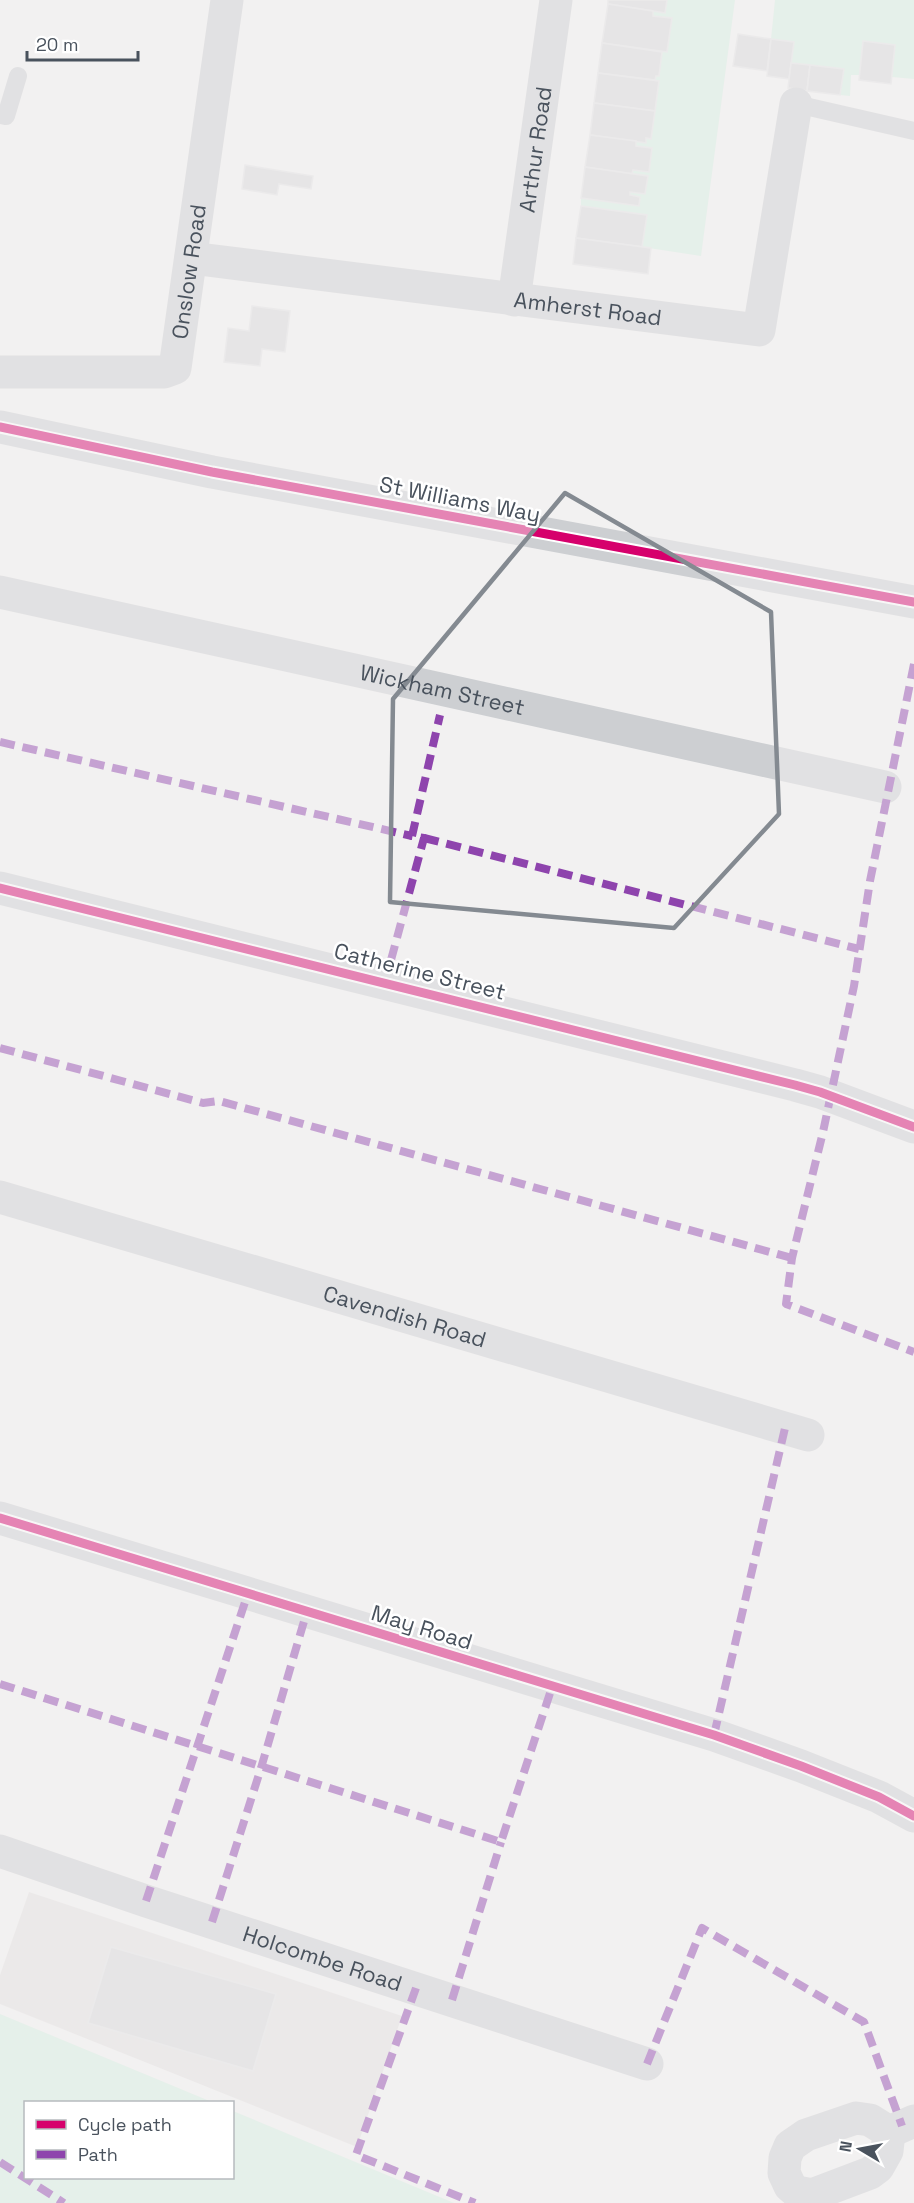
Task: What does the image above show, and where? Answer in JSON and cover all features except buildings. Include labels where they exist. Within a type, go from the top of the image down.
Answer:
[{"type":"street","name":"Onslow Road","points":[[0,372],[158,372],[175,368],[227,0]]},
{"type":"street","name":"Arthur Road","points":[[514,300],[556,0]]},
{"type":"street","name":"Amherst Road","points":[[191,258],[759,330],[796,104]]},
{"type":"street","name":"St Williams Way","points":[[0,427],[212,472],[914,602]]},
{"type":"street","name":"Wickham Street","points":[[0,592],[885,787]]},
{"type":"street","name":"Catherine Street","points":[[0,888],[795,1085],[914,1127]]},
{"type":"street","name":"Cavendish Road","points":[[0,1197],[808,1435]]},
{"type":"street","name":"May Road","points":[[0,1518],[714,1735],[879,1797],[914,1816]]},
{"type":"street","name":"Holcombe Road","points":[[0,1851],[146,1901],[647,2064]]},
{"type":"lane","points":[[0,115],[6,116],[18,76]]},
{"type":"lane","points":[[796,104],[914,131]]},
{"type":"highlighted area","points":[[565,493],[771,612],[779,814],[674,928],[390,902],[393,699]]},
{"type":"shaded area","points":[[29,1892],[402,2016],[357,2147],[0,2004],[0,1975]]},
{"type":"green space","points":[[667,0],[735,0],[701,256],[642,247],[646,215],[581,206],[581,198],[638,206],[630,192],[645,194],[648,176],[632,174],[633,170],[649,172],[652,148],[636,146],[636,141],[646,143],[646,138],[651,139],[659,81],[655,80],[656,76],[659,76],[662,52],[667,52],[672,19],[653,16],[653,11],[665,13]]},
{"type":"green space","points":[[775,0],[914,0],[914,79],[892,77],[895,45],[863,41],[859,75],[851,75],[850,96],[840,95],[844,69],[791,63],[794,42],[771,39]]},
{"type":"green space","points":[[0,2014],[210,2101],[24,2101],[24,2179],[234,2179],[234,2111],[454,2203],[0,2203]]},
{"type":"marked path","points":[[914,664],[870,881],[854,986],[823,1132],[792,1258],[786,1304],[914,1352]]},
{"type":"marked path","points":[[391,960],[424,838],[412,836],[440,715]]},
{"type":"marked path","points":[[0,742],[412,836]]},
{"type":"marked path","points":[[424,838],[859,949]]},
{"type":"marked path","points":[[0,1048],[203,1103],[219,1101],[792,1258]]},
{"type":"marked path","points":[[714,1735],[785,1428]]},
{"type":"marked path","points":[[146,1901],[248,1593]]},
{"type":"marked path","points":[[212,1922],[261,1768],[307,1611]]},
{"type":"marked path","points":[[0,1684],[501,1842],[552,1687]]},
{"type":"marked path","points":[[452,2000],[501,1842]]},
{"type":"marked path","points":[[647,2064],[702,1928],[864,2022],[902,2126]]},
{"type":"marked path","points":[[416,1988],[356,2155],[475,2203]]},
{"type":"marked path","points":[[0,2162],[24,2177]]},
{"type":"marked path","points":[[27,2179],[64,2203]]},
{"type":"cycle path","points":[[0,427],[212,472],[914,602]]},
{"type":"cycle path","points":[[0,888],[795,1085],[914,1127]]},
{"type":"cycle path","points":[[0,1518],[714,1735],[879,1797],[914,1816]]}]
